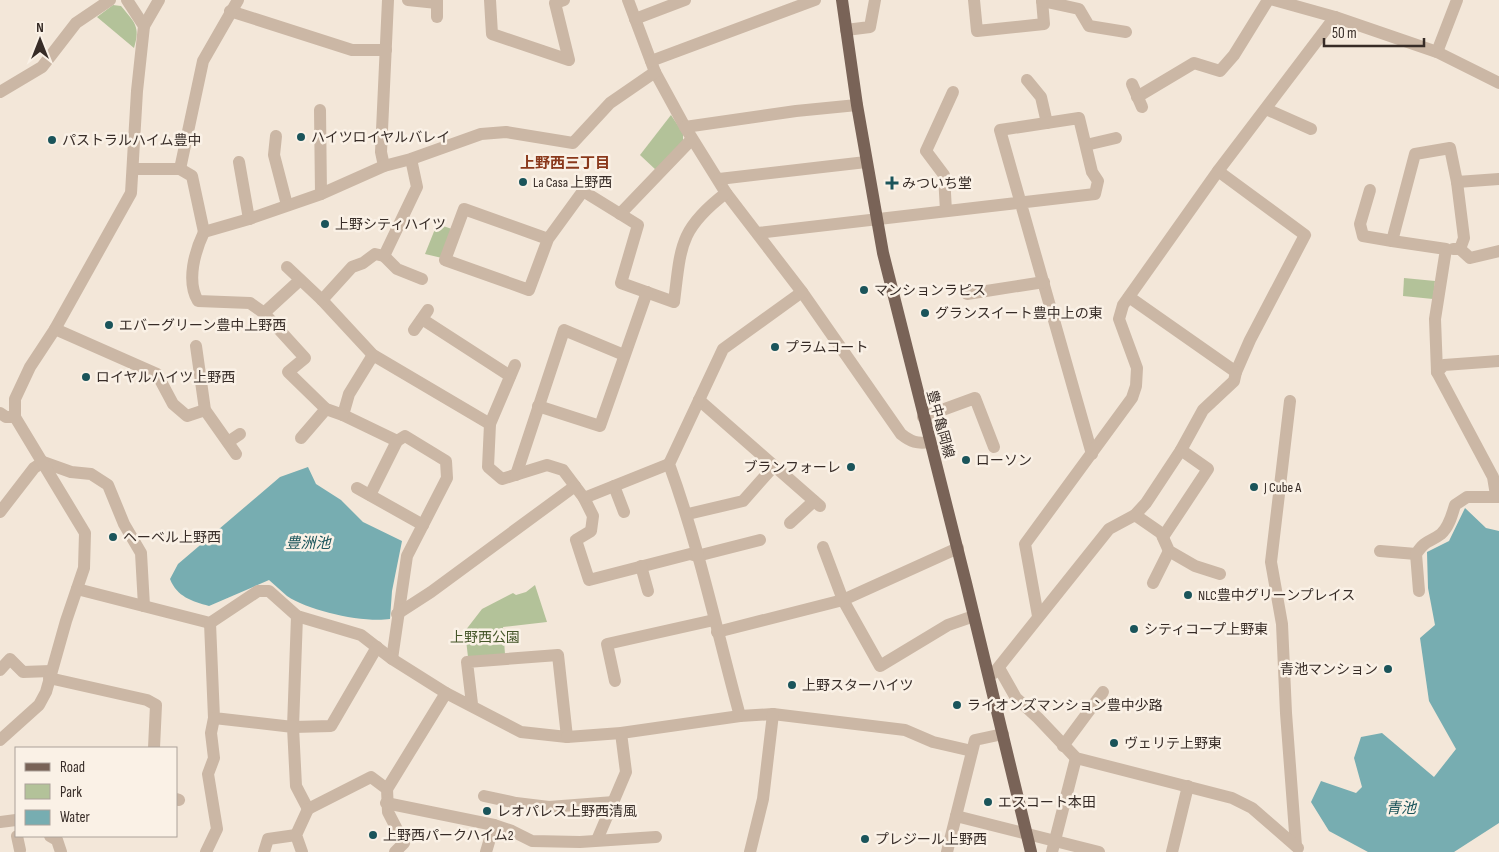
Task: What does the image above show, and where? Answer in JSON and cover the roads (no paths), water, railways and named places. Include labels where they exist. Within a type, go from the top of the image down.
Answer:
[{"type":"main road","name":"豊中亀岡線","points":[[842,0],[875,219],[923,417],[958,548],[1031,852]]},
{"type":"street","points":[[0,92],[42,67],[76,24],[110,0]]},
{"type":"street","points":[[127,0],[144,26]]},
{"type":"street","points":[[0,740],[39,705],[46,692],[84,568],[85,533],[15,417],[15,399],[30,367],[55,329],[132,193],[137,91],[144,26],[159,0]]},
{"type":"street","points":[[180,169],[203,61],[238,0]]},
{"type":"street","points":[[384,166],[381,152],[388,0]]},
{"type":"street","points":[[408,0],[437,2],[437,17]]},
{"type":"street","points":[[490,0],[492,34],[569,60],[555,3],[564,0]]},
{"type":"street","points":[[628,0],[653,66],[685,127],[719,179],[726,194],[802,292],[901,434],[910,441],[921,444],[930,442]]},
{"type":"street","points":[[635,18],[685,0]]},
{"type":"street","points":[[204,232],[249,219],[321,194],[384,166],[411,159],[482,134],[506,132],[573,143],[610,103],[653,66],[815,0]]},
{"type":"street","points":[[846,30],[870,27],[875,0]]},
{"type":"street","points":[[974,0],[977,32],[1044,24],[1042,0],[1079,9],[1089,26],[1126,32]]},
{"type":"street","points":[[1132,84],[1140,102],[1194,63],[1220,71],[1234,55],[1268,0]]},
{"type":"street","points":[[1274,0],[1335,16],[1437,52],[1499,83]]},
{"type":"street","points":[[1437,52],[1457,0]]},
{"type":"street","points":[[230,11],[352,50],[386,50]]},
{"type":"street","points":[[1038,616],[1025,544],[1132,398],[1136,386],[1137,368],[1118,319],[1123,305],[1218,171],[1266,110],[1335,16]]},
{"type":"street","points":[[1027,80],[1041,97],[1047,123]]},
{"type":"street","points":[[946,211],[944,175],[926,151],[954,92]]},
{"type":"street","points":[[685,127],[796,111],[857,105]]},
{"type":"street","points":[[320,110],[321,194]]},
{"type":"street","points":[[1266,110],[1311,129]]},
{"type":"street","points":[[758,233],[1021,202],[1095,194],[1098,181],[1092,172],[1079,118],[1000,130],[1021,202],[1044,282],[1092,454]]},
{"type":"street","points":[[276,136],[274,155],[287,205]]},
{"type":"street","points":[[1086,145],[1116,138]]},
{"type":"street","points":[[620,214],[692,139]]},
{"type":"street","points":[[1392,241],[1415,154],[1450,148],[1457,182],[1464,238],[1460,249]]},
{"type":"street","points":[[384,256],[417,187],[411,159]]},
{"type":"street","points":[[239,162],[249,219]]},
{"type":"street","points":[[719,179],[866,162]]},
{"type":"street","points":[[133,169],[180,169],[192,176],[204,232],[195,251],[193,270],[194,295],[198,301],[250,303],[264,313],[305,358],[288,372],[326,409],[343,415],[397,442]]},
{"type":"street","points":[[989,678],[999,668],[1038,616],[1109,529],[1135,515],[1146,503],[1181,450],[1203,410],[1234,381],[1250,340],[1305,235],[1218,171]]},
{"type":"street","points":[[1457,182],[1499,178]]},
{"type":"street","points":[[1370,190],[1360,224],[1363,236],[1446,249],[1460,249],[1470,258],[1499,251]]},
{"type":"street","points":[[548,239],[464,209],[445,260],[528,290],[548,239],[583,191],[638,225],[621,283],[674,302],[681,250],[692,224],[726,194]]},
{"type":"street","points":[[1419,590],[1416,554],[1424,542],[1440,534],[1449,522],[1455,505],[1467,497],[1497,496],[1496,476],[1437,372],[1435,319],[1446,249]]},
{"type":"street","points":[[322,300],[352,267],[364,263],[375,254],[384,256],[397,269],[422,279]]},
{"type":"street","points":[[287,267],[322,300],[373,356],[490,424]]},
{"type":"street","points":[[264,313],[300,280]]},
{"type":"street","points":[[967,294],[1044,282]]},
{"type":"street","points":[[538,406],[600,426],[647,292]]},
{"type":"street","points":[[584,498],[669,464],[723,349],[802,292]]},
{"type":"street","points":[[1129,297],[1236,372]]},
{"type":"street","points":[[414,330],[425,314],[513,370],[490,424],[488,467],[502,479],[548,465],[563,470],[584,498],[593,516],[591,532],[576,540],[589,580],[690,554],[696,556],[760,540]]},
{"type":"street","points":[[55,329],[157,374],[173,404],[187,416],[205,410]]},
{"type":"street","points":[[516,475],[564,330],[624,355]]},
{"type":"street","points":[[196,346],[205,410],[236,454]]},
{"type":"street","points":[[343,415],[349,394],[373,356]]},
{"type":"street","points":[[1437,372],[1444,365],[1499,361]]},
{"type":"street","points":[[923,417],[975,398],[994,447]]},
{"type":"street","points":[[699,400],[817,503],[790,523]]},
{"type":"street","points":[[1290,401],[1271,562],[1282,624],[1286,713],[1298,849]]},
{"type":"street","points":[[301,438],[326,409]]},
{"type":"street","points":[[0,413],[6,417],[15,417]]},
{"type":"street","points":[[228,442],[240,434]]},
{"type":"street","points":[[370,495],[397,442],[405,436],[446,461],[447,478],[407,556],[397,614],[392,659]]},
{"type":"street","points":[[1163,537],[1208,469],[1181,450]]},
{"type":"street","points":[[0,512],[34,468],[43,462]]},
{"type":"street","points":[[43,462],[71,472],[91,474],[108,485],[124,524],[141,553],[144,606]]},
{"type":"street","points":[[669,464],[688,514],[696,556],[740,716]]},
{"type":"street","points":[[688,514],[743,501],[774,466]]},
{"type":"street","points":[[397,614],[432,592],[575,486]]},
{"type":"street","points":[[614,486],[624,512]]},
{"type":"street","points":[[357,488],[423,525]]},
{"type":"street","points":[[1135,515],[1161,533],[1169,551],[1195,566],[1220,574]]},
{"type":"street","points":[[823,547],[843,600],[880,666],[948,625],[974,616]]},
{"type":"street","points":[[615,681],[607,644],[715,626],[843,600],[958,548]]},
{"type":"street","points":[[1154,583],[1169,551]]},
{"type":"street","points":[[1380,551],[1416,554]]},
{"type":"street","points":[[641,566],[648,591]]},
{"type":"street","points":[[77,589],[210,623],[258,591],[269,591],[296,616],[361,635],[392,659],[446,693],[472,704],[521,732],[567,737],[621,733],[740,716],[773,714],[906,730],[933,742],[972,751]]},
{"type":"street","points":[[296,616],[293,727],[296,786],[308,809]]},
{"type":"street","points":[[206,852],[217,829],[208,774],[214,758],[211,733],[214,718],[210,623]]},
{"type":"street","points":[[214,718],[293,727],[331,726],[377,647]]},
{"type":"street","points":[[472,704],[467,662],[558,655],[567,737]]},
{"type":"street","points":[[0,670],[10,659],[23,672],[50,675],[147,700],[156,705],[154,747]]},
{"type":"street","points":[[999,668],[1016,698],[1076,758],[1232,798],[1252,808],[1298,849]]},
{"type":"street","points":[[1063,746],[1103,692]]},
{"type":"street","points":[[395,852],[404,843],[395,828],[386,803],[387,789],[446,693]]},
{"type":"street","points":[[750,852],[763,799],[773,714]]},
{"type":"street","points":[[597,840],[626,772],[621,733]]},
{"type":"street","points":[[947,852],[975,740],[1003,734]]},
{"type":"street","points":[[1053,846],[1076,758]]},
{"type":"street","points":[[302,852],[296,834],[308,809],[371,777],[387,789]]},
{"type":"street","points":[[1172,852],[1188,786]]},
{"type":"street","points":[[484,796],[516,803],[549,807],[614,802]]},
{"type":"street","points":[[386,803],[494,825],[532,841],[580,842],[656,837]]},
{"type":"street","points":[[956,816],[1028,834],[1053,846],[1099,852]]},
{"type":"street","points":[[0,822],[15,823]]},
{"type":"street","points":[[486,852],[494,825]]},
{"type":"street","points":[[264,852],[268,839],[296,834]]},
{"type":"street","points":[[17,837],[20,850]]},
{"type":"street","points":[[52,837],[57,840],[61,852]]},
{"type":"water","name":"豊洲池","points":[[308,467],[316,484],[341,500],[363,522],[402,541],[392,591],[390,619],[366,619],[322,611],[287,596],[269,580],[209,606],[191,600],[177,590],[170,579],[178,564],[280,477]]},
{"type":"water","name":"青池","points":[[1465,508],[1486,528],[1499,531],[1499,823],[1454,852],[1368,852],[1329,831],[1311,802],[1321,781],[1356,793],[1362,787],[1354,758],[1361,737],[1382,733],[1434,777],[1456,749],[1429,701],[1420,638],[1435,625],[1428,588],[1427,552],[1449,541]]},
{"type":"place","name":"ハイツロイヤルバレイ","points":[[301,137]]},
{"type":"place","name":"パストラルハイム豊中","points":[[52,140]]},
{"type":"place","name":"La Casa 上野西","points":[[523,182]]},
{"type":"place","name":"みついち堂","points":[[892,183]]},
{"type":"place","name":"上野シティハイツ","points":[[325,224]]},
{"type":"place","name":"マンションラピス","points":[[864,290]]},
{"type":"place","name":"グランスイート豊中上の東","points":[[925,313]]},
{"type":"place","name":"エバーグリーン豊中上野西","points":[[109,325]]},
{"type":"place","name":"プラムコート","points":[[775,347]]},
{"type":"place","name":"ロイヤルハイツ上野西","points":[[86,377]]},
{"type":"place","name":"ローソン","points":[[966,460]]},
{"type":"place","name":"ブランフォーレ","points":[[851,467]]},
{"type":"place","name":"J Cube A","points":[[1254,487]]},
{"type":"place","name":"ヘーベル上野西","points":[[113,537]]},
{"type":"place","name":"NLC豊中グリーンプレイス","points":[[1188,595]]},
{"type":"place","name":"シティコープ上野東","points":[[1134,629]]},
{"type":"place","name":"青池マンション","points":[[1388,669]]},
{"type":"place","name":"上野スターハイツ","points":[[792,685]]},
{"type":"place","name":"ライオンズマンション豊中少路","points":[[957,705]]},
{"type":"place","name":"ヴェリテ上野東","points":[[1114,743]]},
{"type":"place","name":"エスコート本田","points":[[988,802]]},
{"type":"place","name":"レオパレス上野西清風","points":[[487,811]]},
{"type":"place","name":"上野西パークハイム2","points":[[373,835]]},
{"type":"place","name":"プレジール上野西","points":[[865,839]]},
{"type":"district","name":"上野西三丁目","points":[[565,163]]},
{"type":"park label","name":"上野西公園","points":[[485,637]]}]
